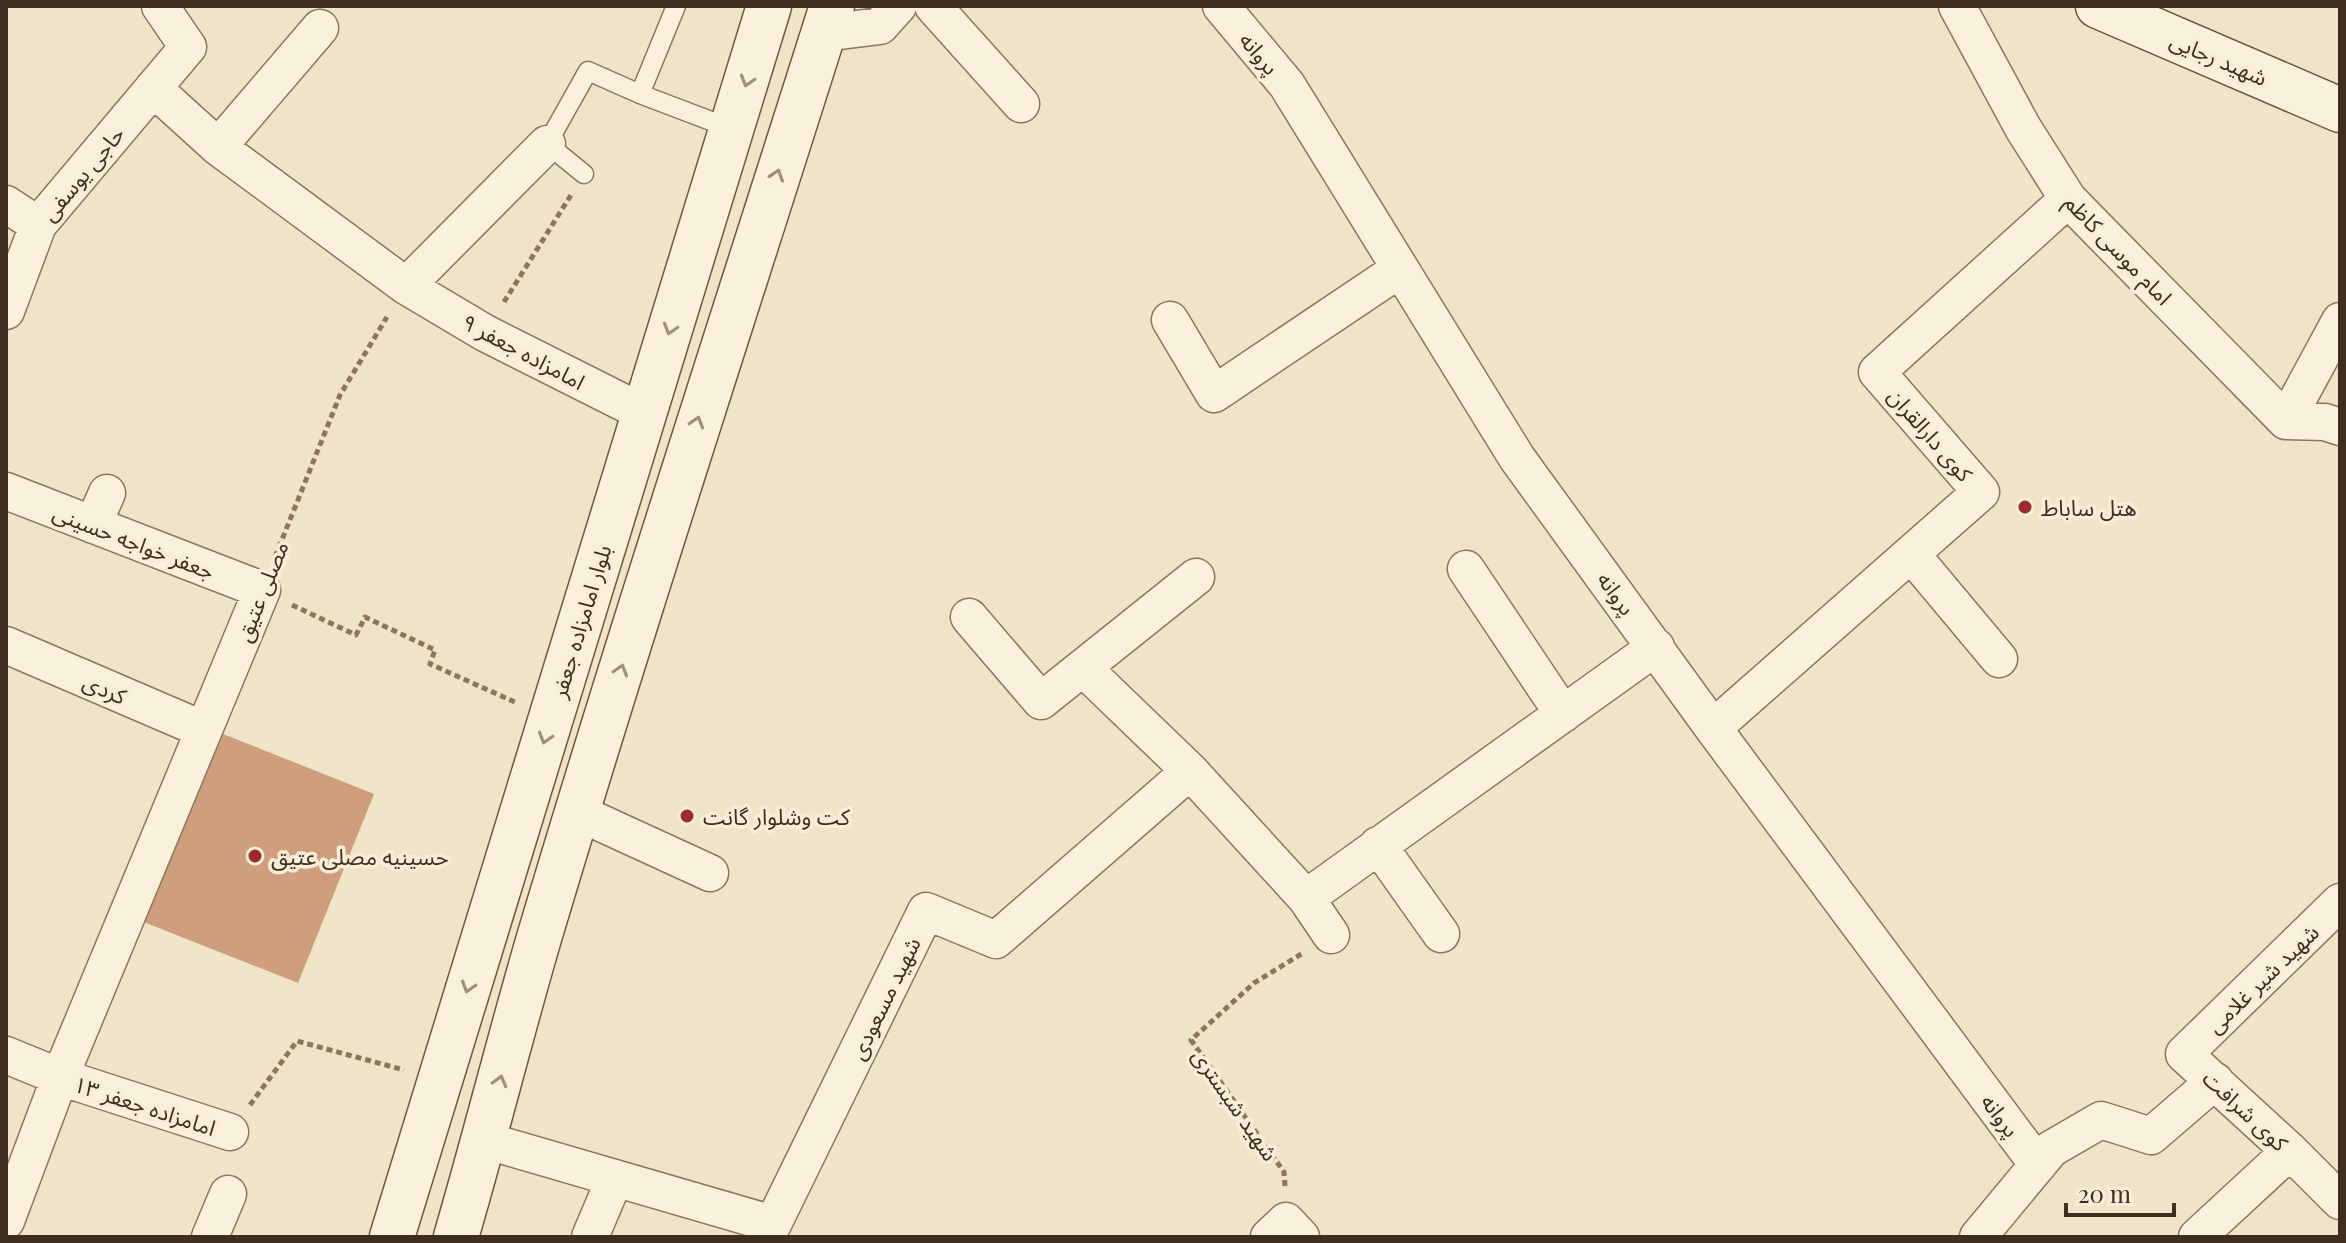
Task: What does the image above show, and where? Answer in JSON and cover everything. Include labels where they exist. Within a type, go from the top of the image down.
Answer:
[{"type":"main road","name":"بلوار امامزاده جعفر","points":[[392,1237],[769,6]]},
{"type":"main road","name":"شهید رجایی","points":[[2098,6],[2340,110]]},
{"type":"main road","points":[[456,1237],[577,812],[700,412],[828,19]]},
{"type":"main road","points":[[484,936],[533,960]]},
{"type":"street","name":"حاجی یوسفی","points":[[6,311],[38,225],[188,47],[160,6]]},
{"type":"street","points":[[828,19],[880,26],[898,6]]},
{"type":"street","points":[[933,6],[1021,104]]},
{"type":"street","name":"پروانه","points":[[1221,6],[1287,85],[1517,458],[2038,1165]]},
{"type":"street","name":"امام موسی کاظم","points":[[1957,6],[2023,128],[2068,199],[2286,421]]},
{"type":"street","points":[[218,147],[320,28]]},
{"type":"street","points":[[153,88],[218,147],[406,286],[547,144]]},
{"type":"street","name":"کوی دارالقران","points":[[1713,728],[1981,492],[1877,372],[2068,199]]},
{"type":"street","points":[[6,204],[38,225]]},
{"type":"street","points":[[1170,320],[1214,394],[1400,269]]},
{"type":"street","name":"امامزاده جعفر ۹","points":[[406,286],[485,333],[644,413]]},
{"type":"street","points":[[2340,321],[2286,421],[2325,422],[2340,427]]},
{"type":"street","name":"جعفر خواجه حسینی","points":[[6,491],[262,590]]},
{"type":"street","points":[[93,525],[107,493]]},
{"type":"street","points":[[1912,555],[1999,659]]},
{"type":"street","points":[[1466,569],[1563,714]]},
{"type":"street","points":[[969,617],[1041,701],[1196,577]]},
{"type":"street","name":"مصلی عتیق","points":[[6,1221],[60,1077],[262,590]]},
{"type":"street","name":"کردی","points":[[6,645],[204,730]]},
{"type":"street","points":[[1306,898],[1656,647]]},
{"type":"street","points":[[1083,668],[1190,771],[1306,898],[1331,935]]},
{"type":"street","name":"شهید مسعودی","points":[[484,1140],[773,1224],[926,911],[996,940],[1190,771]]},
{"type":"street","points":[[577,812],[710,873]]},
{"type":"street","points":[[1378,845],[1441,934]]},
{"type":"street","name":"شهید شیر غلامی","points":[[2184,1054],[2340,902]]},
{"type":"street","name":"کوی شرافت","points":[[2184,1054],[2340,1201]]},
{"type":"street","name":"امامزاده جعفر ۱۳","points":[[6,1055],[60,1077],[230,1132]]},
{"type":"street","points":[[1978,1237],[2051,1149],[2101,1120],[2151,1136],[2215,1081]]},
{"type":"street","points":[[2197,1237],[2290,1151]]},
{"type":"street","points":[[590,1237],[615,1178]]},
{"type":"street","points":[[210,1237],[228,1194]]},
{"type":"lane","points":[[640,94],[676,6]]},
{"type":"lane","points":[[584,174],[547,144],[588,71],[732,129]]},
{"type":"path","points":[[485,333],[584,174]]},
{"type":"path","name":"مصلی عتیق","points":[[262,590],[340,395],[406,286]]},
{"type":"path","points":[[262,590],[356,635],[365,617],[435,650],[430,664],[551,718]]},
{"type":"path","name":"شهید شبستری","points":[[1285,1232],[1284,1172],[1191,1040],[1254,983],[1331,935]]},
{"type":"path","points":[[230,1132],[297,1041],[440,1079]]},
{"type":"building","name":"حسینیه مصلی عتیق","points":[[213,730],[374,794],[298,983],[136,919]]},
{"type":"place","name":"هتل ساباط","points":[[2025,507]]},
{"type":"place","name":"کت وشلوار گانت","points":[[687,816]]},
{"type":"place","name":"حسینیه مصلی عتیق","points":[[255,856]]}]
